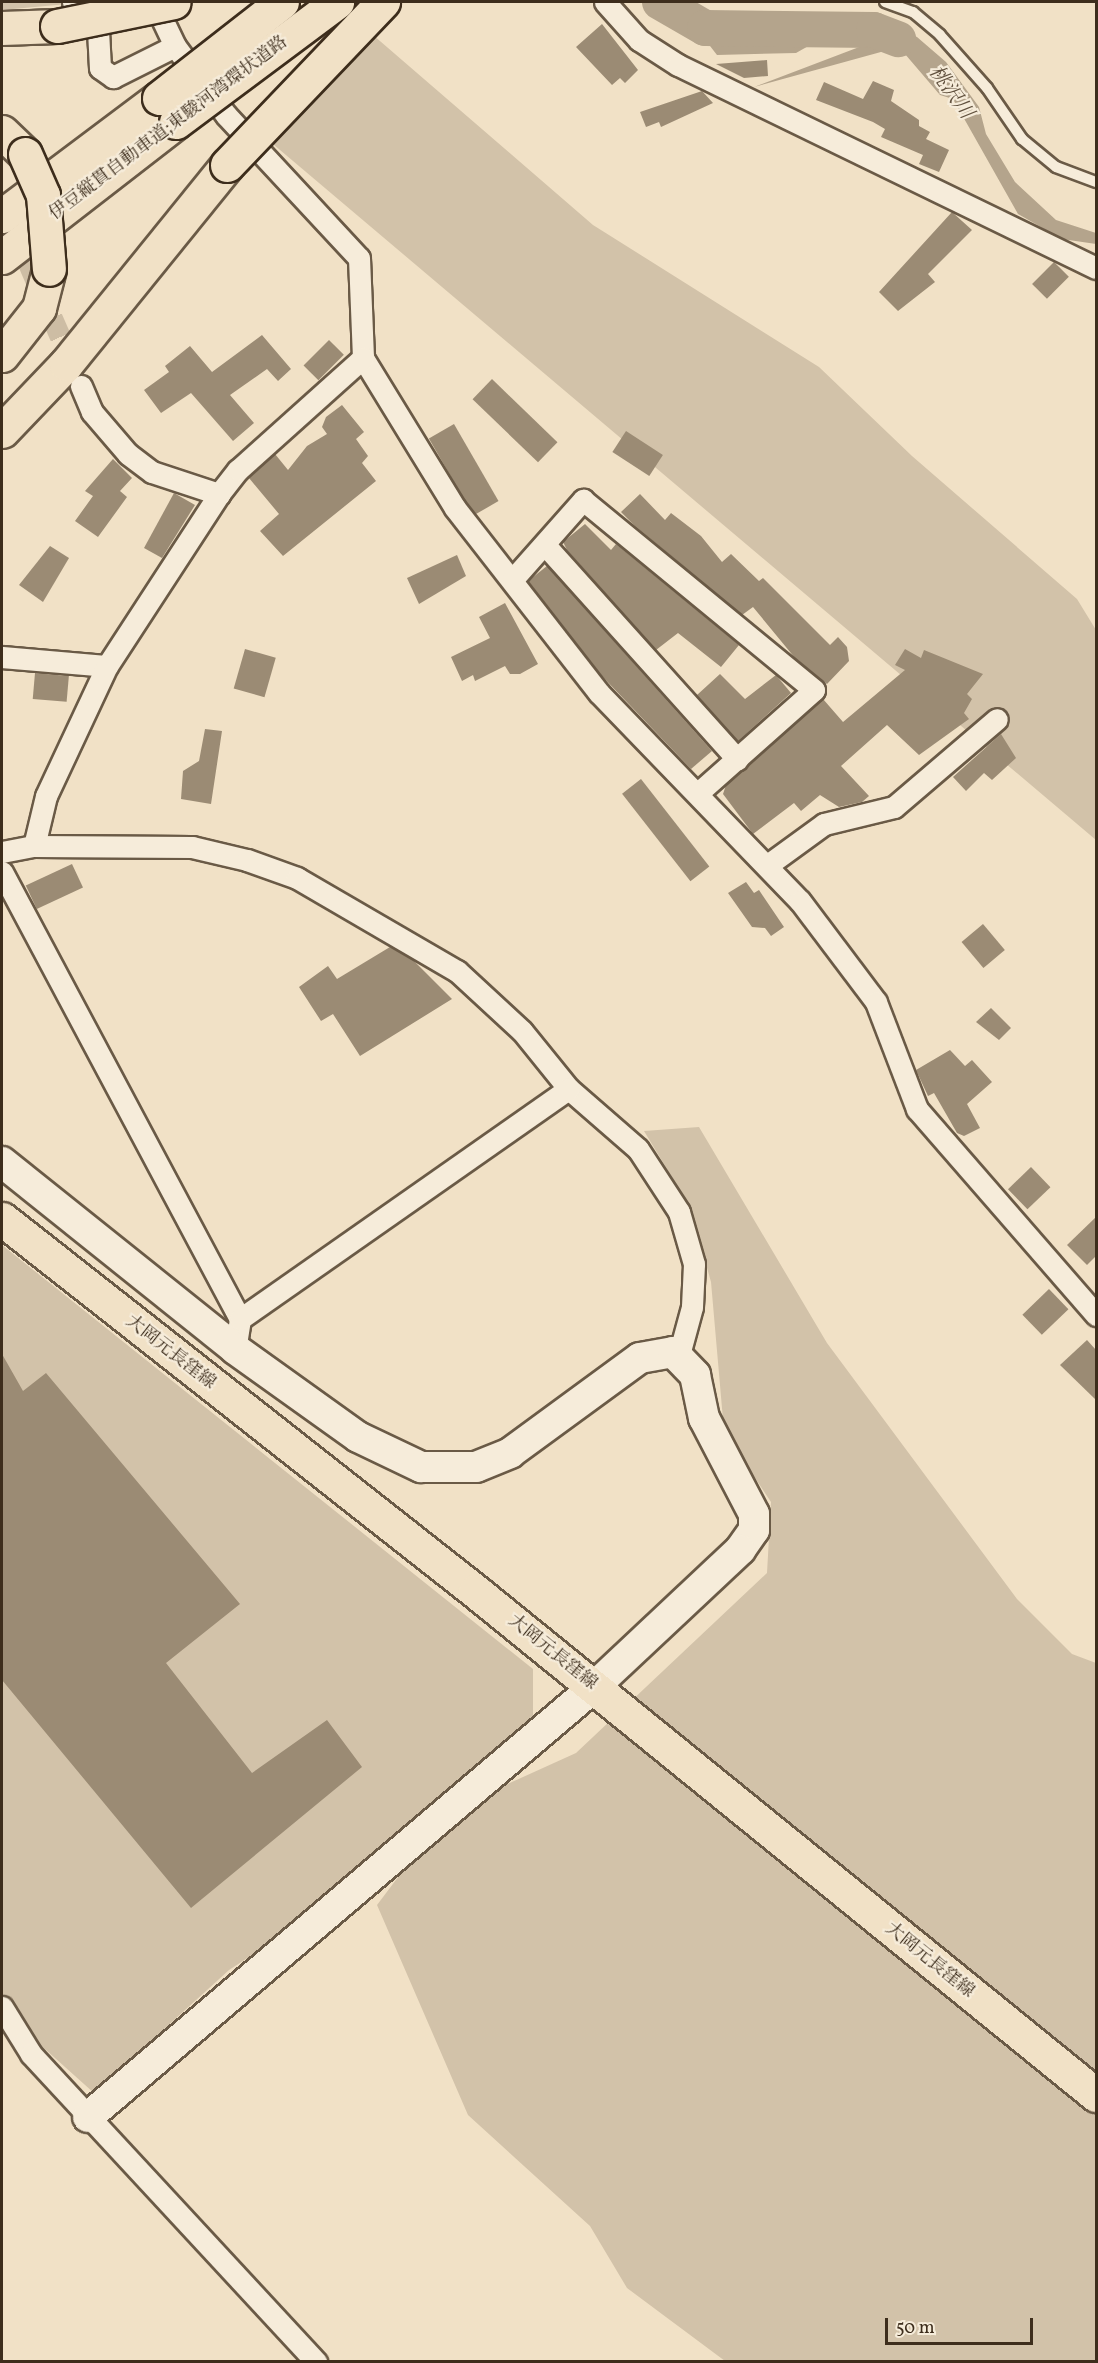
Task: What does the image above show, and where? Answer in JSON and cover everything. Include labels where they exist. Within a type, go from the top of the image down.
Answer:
[{"type":"main road","points":[[2,27],[65,14],[174,2]]},
{"type":"main road","name":"伊豆縦貫自動車道;東駿河湾環状道路","points":[[2,257],[168,110],[282,2]]},
{"type":"main road","name":"伊豆縦貫自動車道;東駿河湾環状道路","points":[[2,216],[337,2]]},
{"type":"main road","points":[[2,431],[66,364],[227,165],[383,2]]},
{"type":"main road","points":[[2,132],[25,154],[43,195],[49,269],[39,308],[2,356]]},
{"type":"main road","name":"大岡元長窪線","points":[[2,1219],[594,1687],[1096,2095]]},
{"type":"street","points":[[154,2],[175,46],[226,115],[359,258],[363,358],[455,508],[513,579],[599,693],[769,864],[876,1002],[917,1109],[1096,1315]]},
{"type":"street","points":[[605,2],[639,40],[678,65],[1096,268]]},
{"type":"street","points":[[65,14],[97,11],[102,33],[96,53],[106,75],[136,70],[175,46]]},
{"type":"street","points":[[34,846],[45,796],[107,666],[219,494],[238,470],[363,358]]},
{"type":"street","points":[[81,386],[92,412],[128,454],[152,472],[219,494]]},
{"type":"street","points":[[513,579],[583,500],[814,690],[699,792]]},
{"type":"street","points":[[544,545],[736,759]]},
{"type":"street","points":[[2,657],[107,666]]},
{"type":"street","points":[[769,864],[824,824],[894,807],[997,719]]},
{"type":"street","points":[[2,852],[34,846],[192,847],[297,878],[457,971],[522,1030],[569,1089],[638,1149],[679,1212],[694,1264],[692,1307],[679,1355]]},
{"type":"street","points":[[2,872],[240,1319],[235,1349]]},
{"type":"street","points":[[240,1319],[569,1089]]},
{"type":"street","points":[[2,1162],[235,1349],[393,1457],[449,1471],[510,1453],[640,1358],[657,1351],[679,1355],[695,1375],[717,1445],[750,1500],[754,1530],[594,1687],[88,2117]]},
{"type":"street","points":[[2,2007],[31,2054],[316,2361]]},
{"type":"lane","points":[[885,2],[913,12],[940,35],[987,88],[1022,139],[1056,167],[1096,182]]},
{"type":"shaded area","points":[[2,2],[89,2],[2,10]]},
{"type":"shaded area","points":[[373,35],[593,225],[819,367],[912,456],[1077,599],[1096,630],[1096,840],[267,139]]},
{"type":"shaded area","points":[[699,1127],[827,1343],[1017,1599],[1072,1654],[1096,1663],[1096,2361],[725,2361],[627,2288],[590,2226],[468,2115],[377,1905],[448,1811],[576,1753],[767,1573],[771,1502],[724,1431],[711,1282],[690,1207],[644,1131]]},
{"type":"shaded area","points":[[2,1245],[533,1669],[533,1723],[355,1888],[229,1970],[94,2093],[7,2015],[2,2000]]},
{"type":"water","points":[[676,2],[689,2],[717,37],[847,32],[866,12],[917,37],[946,62],[979,107],[986,134],[1015,182],[1056,220],[1096,233],[1096,244],[1062,239],[1018,214],[953,99],[940,95],[899,47],[754,87],[875,41],[819,40],[796,53],[717,55]]},
{"type":"building","points":[[602,24],[638,70],[625,83],[620,78],[612,85],[576,47]]},
{"type":"building","points":[[767,60],[768,76],[744,78],[716,64]]},
{"type":"building","points":[[873,81],[894,90],[891,101],[919,120],[919,126],[930,132],[926,139],[949,150],[939,172],[919,164],[923,155],[881,137],[885,129],[873,122],[816,100],[824,82],[863,99]]},
{"type":"building","points":[[702,91],[713,103],[661,127],[659,122],[646,127],[640,112]]},
{"type":"building","points":[[952,212],[972,230],[928,274],[935,282],[898,311],[879,292]]},
{"type":"building","points":[[1054,262],[1069,277],[1047,299],[1032,284]]},
{"type":"building","points":[[262,335],[291,369],[278,381],[267,369],[230,395],[254,423],[233,441],[191,393],[161,413],[144,390],[169,372],[165,366],[190,346],[212,372]]},
{"type":"building","points":[[329,340],[344,355],[318,380],[304,365]]},
{"type":"building","points":[[492,379],[557,442],[538,462],[473,399]]},
{"type":"building","points":[[342,405],[364,432],[356,439],[368,456],[362,463],[376,481],[283,556],[260,531],[279,514],[249,478],[275,454],[288,470],[307,446],[327,434],[322,427],[326,417]]},
{"type":"building","points":[[454,424],[498,501],[473,516],[429,438]]},
{"type":"building","points":[[626,431],[663,455],[649,476],[612,452]]},
{"type":"building","points":[[113,459],[132,478],[120,491],[127,497],[98,537],[75,521],[93,496],[85,491]]},
{"type":"building","points":[[174,493],[195,505],[162,558],[144,548]]},
{"type":"building","points":[[640,494],[665,520],[671,513],[701,536],[722,562],[731,554],[759,581],[763,578],[830,645],[838,637],[847,647],[849,661],[827,684],[795,658],[753,607],[742,615],[621,512]]},
{"type":"building","points":[[585,524],[611,550],[616,544],[739,645],[721,667],[678,633],[656,650],[567,550],[563,542]]},
{"type":"building","points":[[50,546],[69,558],[43,602],[19,585]]},
{"type":"building","points":[[457,555],[466,576],[419,604],[407,578]]},
{"type":"building","points":[[547,566],[712,751],[691,769],[599,673],[528,581]]},
{"type":"building","points":[[505,603],[538,664],[520,674],[510,674],[505,666],[475,681],[473,675],[462,681],[451,657],[490,638],[479,617]]},
{"type":"building","points":[[245,649],[276,658],[264,697],[234,688]]},
{"type":"building","points":[[905,649],[921,658],[924,650],[983,674],[967,694],[972,699],[964,713],[969,719],[919,755],[887,725],[841,766],[869,796],[862,802],[839,807],[820,795],[801,811],[794,803],[753,834],[723,794],[726,785],[823,699],[843,722],[905,670],[895,665]]},
{"type":"building","points":[[35,673],[69,676],[67,702],[33,699]]},
{"type":"building","points":[[720,674],[745,699],[776,675],[791,693],[738,741],[697,695]]},
{"type":"building","points":[[205,729],[222,731],[211,804],[181,799],[183,771],[199,761]]},
{"type":"building","points":[[1001,734],[1016,758],[992,780],[984,773],[966,791],[953,777]]},
{"type":"building","points":[[641,779],[709,866],[690,881],[622,794]]},
{"type":"building","points":[[72,864],[83,888],[37,909],[26,886]]},
{"type":"building","points":[[746,882],[754,893],[759,890],[784,927],[771,936],[765,928],[752,927],[728,893]]},
{"type":"building","points":[[983,924],[1005,950],[983,968],[962,942]]},
{"type":"building","points":[[390,947],[412,959],[452,999],[360,1056],[333,1014],[321,1021],[299,987],[328,966],[337,979]]},
{"type":"building","points":[[991,1008],[1011,1028],[999,1040],[976,1022]]},
{"type":"building","points":[[950,1050],[965,1066],[972,1060],[992,1082],[967,1104],[980,1128],[964,1136],[957,1133],[934,1093],[928,1096],[916,1070]]},
{"type":"building","points":[[1031,1167],[1050,1187],[1027,1209],[1008,1189]]},
{"type":"building","points":[[1096,1217],[1096,1256],[1087,1265],[1067,1245]]},
{"type":"building","points":[[1049,1289],[1068,1309],[1042,1335],[1022,1315]]},
{"type":"building","points":[[1087,1340],[1096,1350],[1096,1400],[1060,1365]]},
{"type":"building","points":[[2,1354],[23,1391],[46,1373],[240,1604],[166,1663],[252,1773],[327,1720],[362,1767],[191,1908],[2,1680]]},
{"type":"waterway","name":"桃沢川","points":[[660,2],[705,28],[874,30],[898,39]]},
{"type":"tunnel","points":[[15,232],[74,368]]}]
